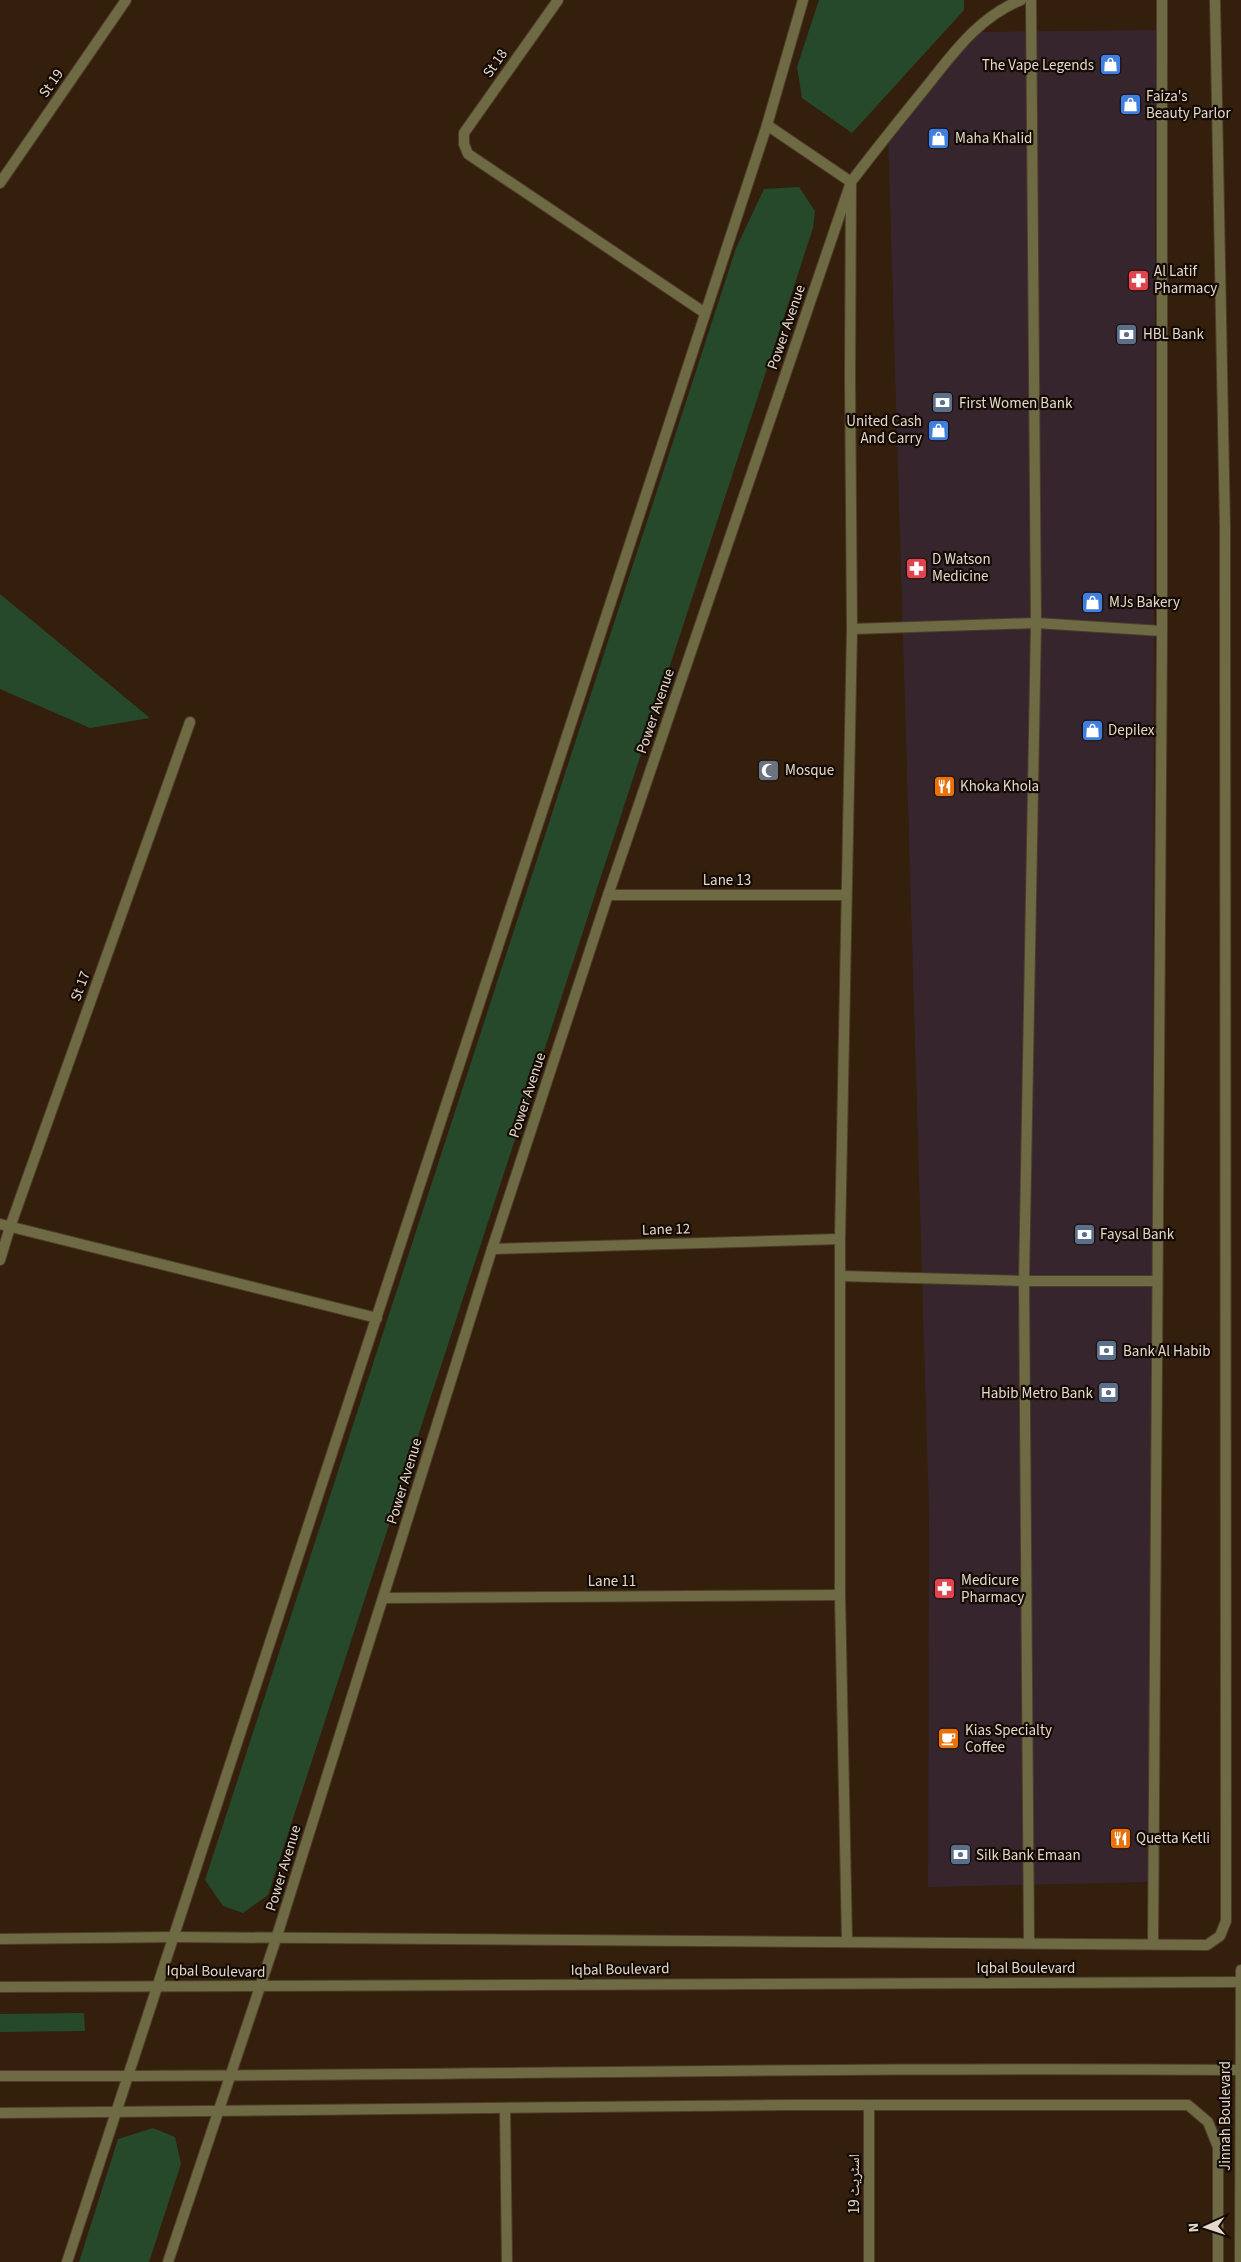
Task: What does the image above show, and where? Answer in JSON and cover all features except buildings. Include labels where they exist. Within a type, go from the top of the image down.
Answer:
[{"type":"street","name":"St 19","points":[[0,183],[126,0]]},
{"type":"street","name":"St 18","points":[[558,0],[464,133],[464,144],[468,154],[705,313]]},
{"type":"street","points":[[68,2262],[767,125],[803,0]]},
{"type":"street","name":"Power Avenue","points":[[168,2262],[276,1939],[492,1249],[608,895],[851,182],[971,32],[1005,6],[1021,0]]},
{"type":"street","points":[[1029,1943],[1024,1281],[1036,623],[1032,0]]},
{"type":"street","points":[[1153,1944],[1162,631],[1162,0]]},
{"type":"street","points":[[0,1939],[174,1937],[751,1942],[847,1940],[1207,1945],[1220,1936],[1226,1921],[1225,528],[1215,0]]},
{"type":"street","points":[[767,125],[851,182],[852,629],[840,1240],[840,1595],[847,1940]]},
{"type":"street","points":[[852,629],[1036,623],[1162,631]]},
{"type":"street","name":"St 17","points":[[0,1260],[5,1225],[190,722]]},
{"type":"street","name":"Lane 13","points":[[608,895],[846,895]]},
{"type":"street","points":[[5,1225],[377,1318]]},
{"type":"street","name":"Lane 12","points":[[492,1249],[840,1240]]},
{"type":"street","points":[[840,1276],[1024,1281],[1157,1281]]},
{"type":"street","name":"Lane 11","points":[[383,1598],[840,1595]]},
{"type":"street","name":"Jinnah Boulevard","points":[[1240,2262],[1241,1970]]},
{"type":"street","name":"Iqbal Boulevard","points":[[0,1987],[158,1985],[259,1988],[823,1982],[1067,1984],[1241,1982]]},
{"type":"street","points":[[0,2076],[230,2076],[879,2068],[1240,2070]]},
{"type":"street","points":[[0,2113],[870,2105],[1188,2105],[1208,2122],[1218,2147],[1218,2262]]},
{"type":"street","name":"اسٹریٹ 19","points":[[869,2262],[870,2105]]},
{"type":"street","points":[[505,2109],[507,2262]]},
{"type":"shaded area","points":[[1156,30],[1150,1882],[928,1887],[929,1513],[888,134],[971,32]]},
{"type":"green space","points":[[819,0],[964,0],[964,10],[852,133],[802,98],[797,67]]},
{"type":"green space","points":[[799,187],[815,211],[813,228],[268,1895],[243,1913],[223,1906],[205,1880],[736,248],[764,189]]},
{"type":"green space","points":[[0,594],[150,718],[90,728],[0,689]]},
{"type":"green space","points":[[84,2013],[85,2031],[0,2032],[0,2014]]},
{"type":"green space","points":[[153,2128],[175,2137],[181,2164],[149,2262],[79,2262],[118,2139]]},
{"type":"place","name":"The Vape Legends","points":[[1110,65]]},
{"type":"place","name":"Faiza's Beauty Parlor","points":[[1130,105]]},
{"type":"place","name":"Maha Khalid","points":[[939,138]]},
{"type":"place","name":"Al Latif Pharmacy","points":[[1138,280]]},
{"type":"place","name":"HBL Bank","points":[[1127,334]]},
{"type":"place","name":"First Women Bank","points":[[943,403]]},
{"type":"place","name":"United Cash And Carry","points":[[938,430]]},
{"type":"place","name":"D Watson Medicine","points":[[916,568]]},
{"type":"place","name":"MJs Bakery","points":[[1093,602]]},
{"type":"place","name":"Depilex","points":[[1092,730]]},
{"type":"place","name":"Mosque","points":[[769,770]]},
{"type":"place","name":"Khoka Khola","points":[[944,786]]},
{"type":"place","name":"Faysal Bank","points":[[1084,1234]]},
{"type":"place","name":"Bank Al Habib","points":[[1107,1351]]},
{"type":"place","name":"Habib Metro Bank","points":[[1109,1393]]},
{"type":"place","name":"Medicure Pharmacy","points":[[945,1589]]},
{"type":"place","name":"Kias Specialty Coffee","points":[[949,1739]]},
{"type":"place","name":"Quetta Ketli","points":[[1120,1838]]},
{"type":"place","name":"Silk Bank Emaan","points":[[960,1855]]}]
